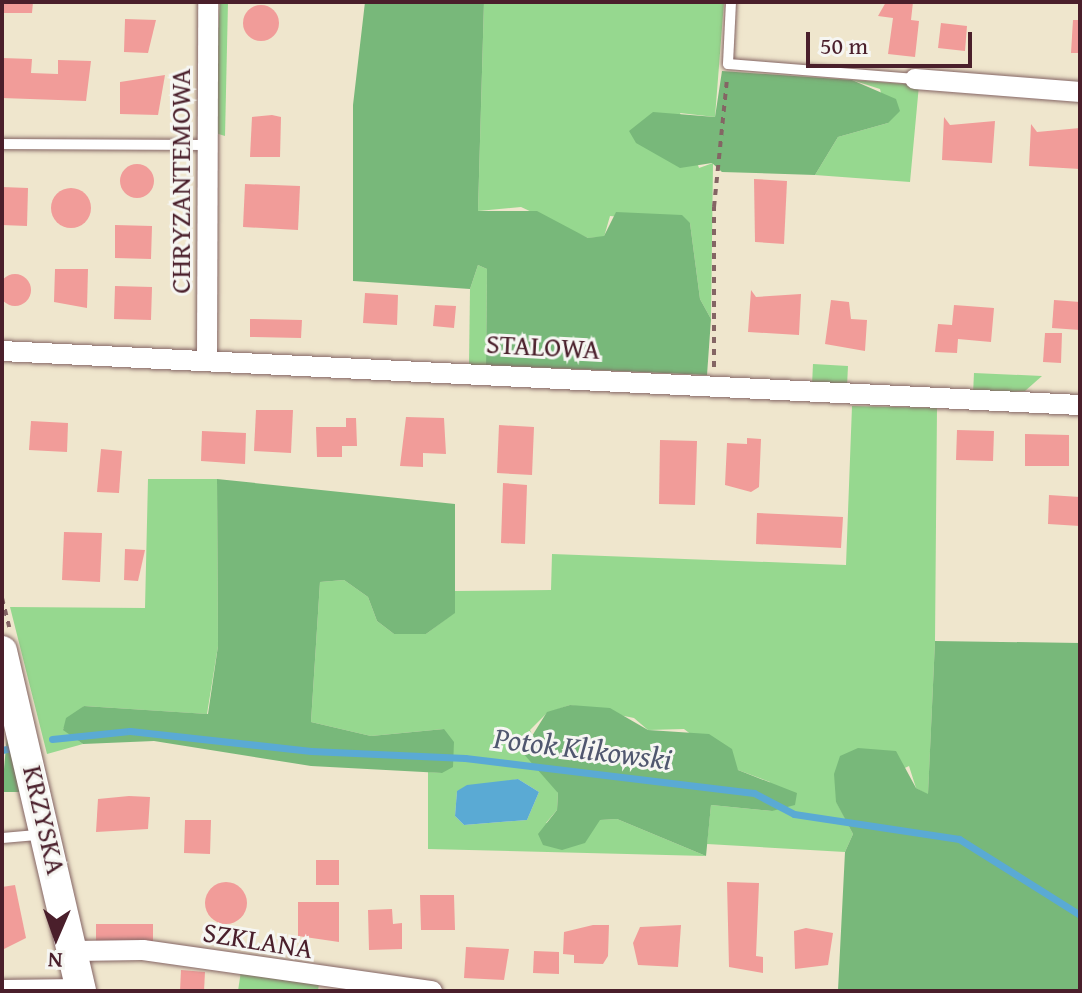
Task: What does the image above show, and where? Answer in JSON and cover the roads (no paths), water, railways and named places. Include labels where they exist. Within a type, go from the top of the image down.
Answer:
[{"type":"street","name":"CHRYZANTEMOWA","points":[[207,360],[202,145],[208,2]]},
{"type":"street","points":[[915,79],[1080,92]]},
{"type":"street","name":"STALOWA","points":[[2,351],[1080,405]]},
{"type":"street","name":"KRZYSKA","points":[[2,651],[49,835],[75,951],[80,990]]},
{"type":"street","name":"SZKLANA","points":[[75,951],[143,950],[432,991]]},
{"type":"street","points":[[2,990],[80,990]]},
{"type":"lane","points":[[731,2],[728,64],[915,79]]},
{"type":"lane","points":[[2,144],[202,145]]},
{"type":"lane","points":[[2,838],[49,835]]},
{"type":"water","points":[[518,779],[539,792],[527,820],[464,825],[455,816],[457,791],[467,785]]},
{"type":"waterway","name":"Potok Klikowski","points":[[52,739],[130,731],[311,751],[465,758],[754,793],[794,814],[959,839],[1080,915]]},
{"type":"waterway","name":"Potok Klikowski","points":[[2,750],[7,749]]}]
